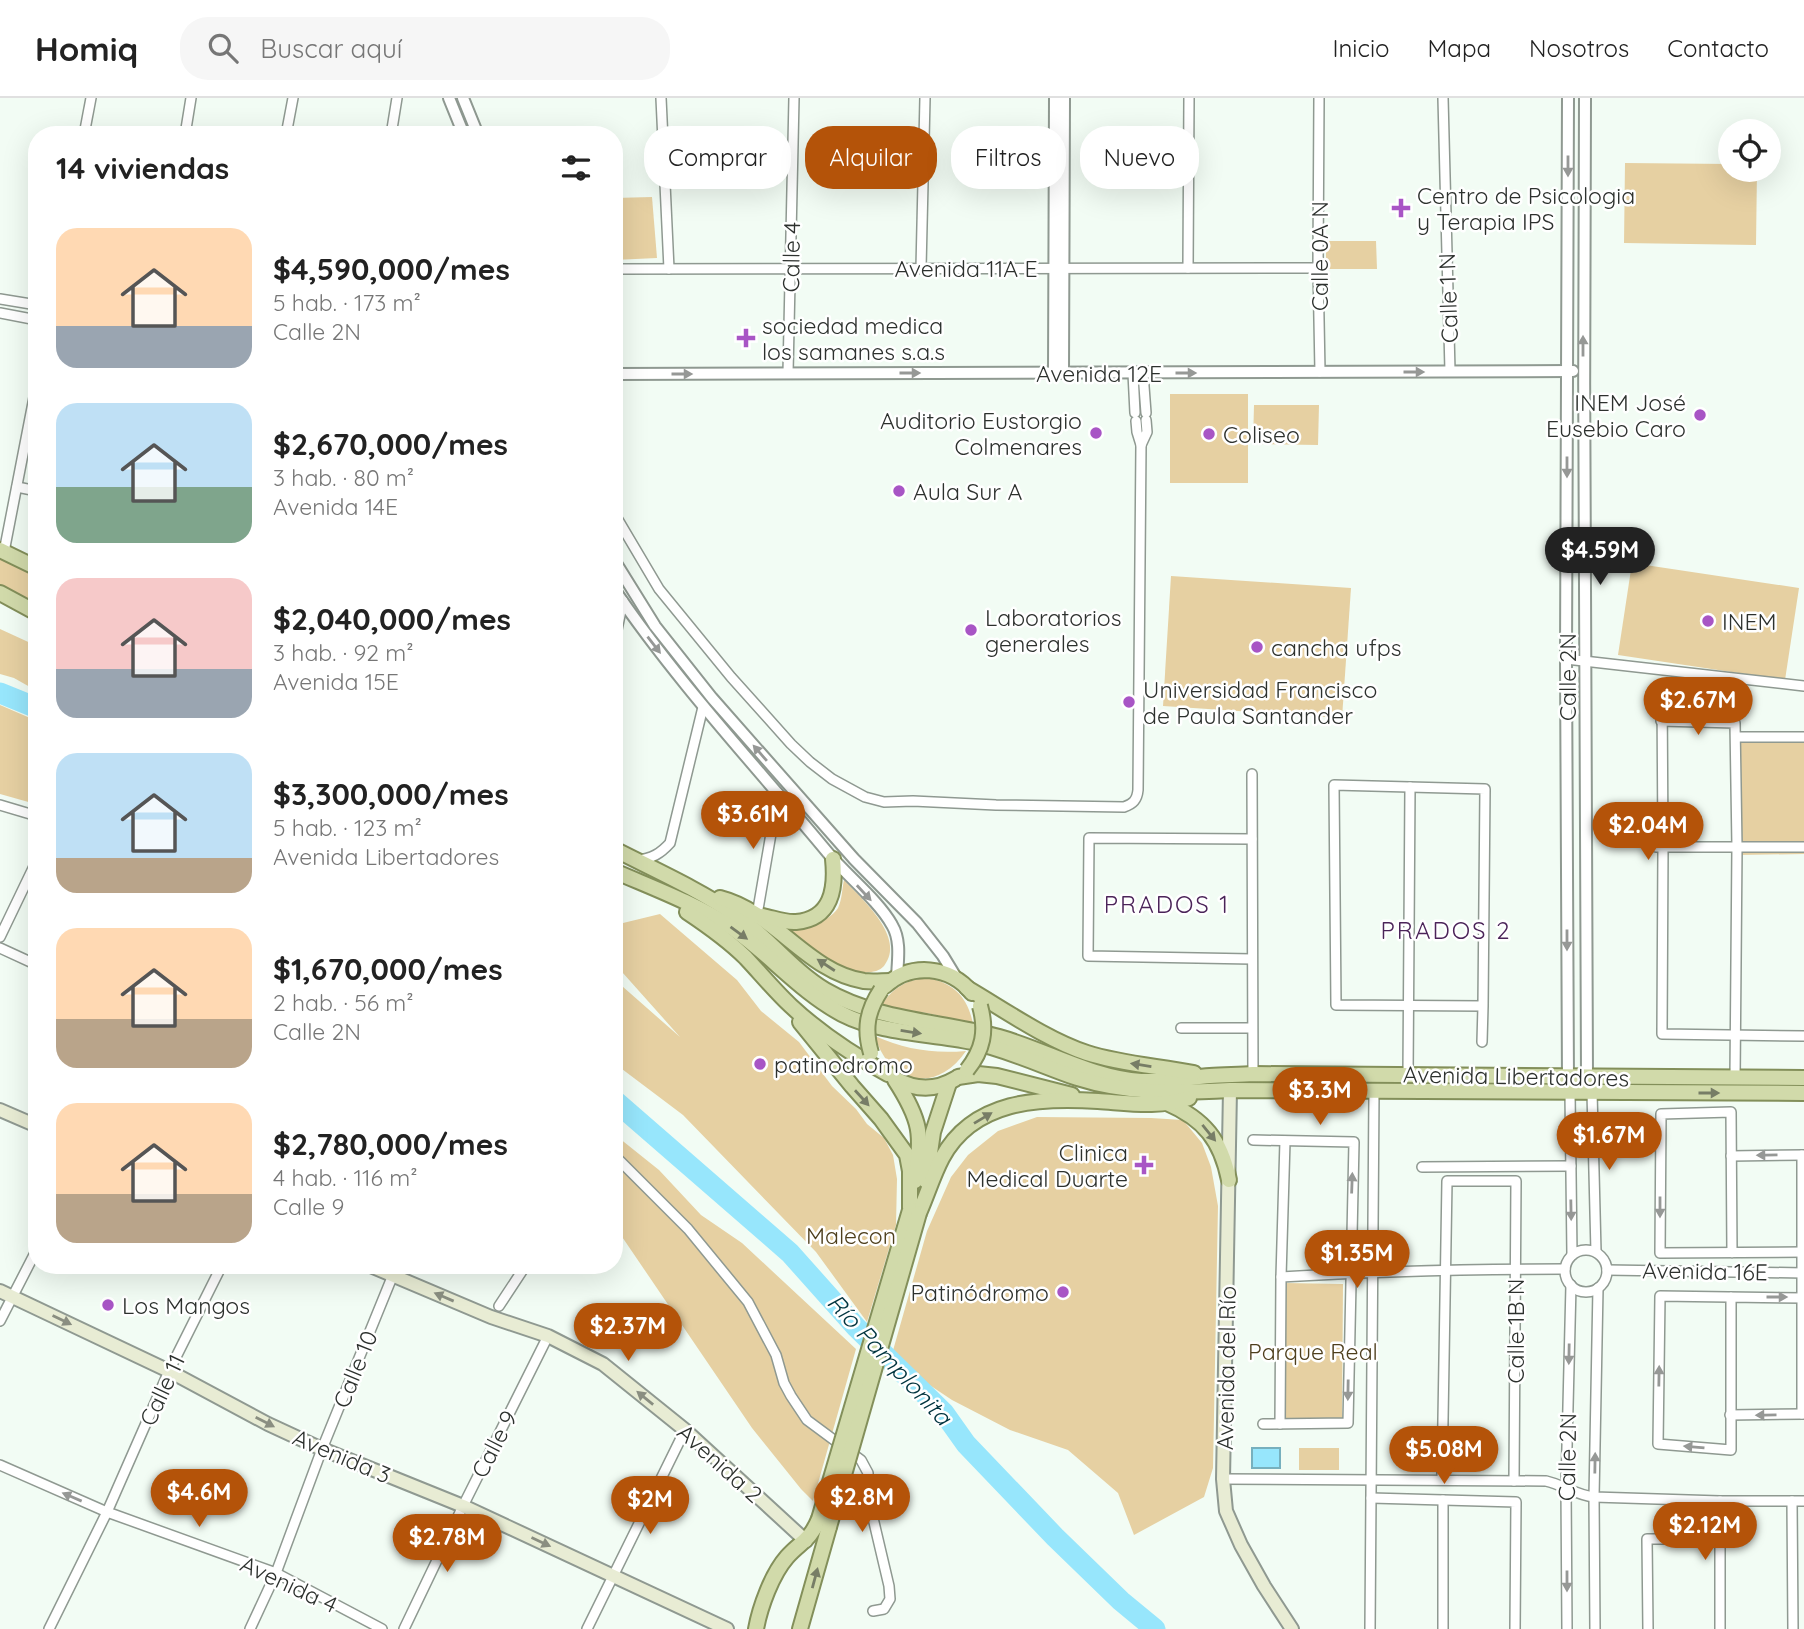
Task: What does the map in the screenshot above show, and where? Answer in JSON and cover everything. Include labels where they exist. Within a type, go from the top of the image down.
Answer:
[{"type":"main road","points":[[2,551],[28,564]]},
{"type":"main road","points":[[0,593],[28,607]]},
{"type":"main road","name":"Avenida Libertadores","points":[[623,854],[736,915],[800,971],[824,989],[850,1002],[896,1016],[1000,1037],[1111,1076],[1139,1081],[1210,1084],[1230,1090],[1804,1093]]},
{"type":"main road","points":[[757,915],[794,922],[820,913],[828,904],[834,889],[833,859]]},
{"type":"main road","name":"Avenida Libertadores","points":[[623,875],[694,906],[728,926],[819,1000],[845,1015],[882,1026],[997,1048],[1077,1078],[1138,1091],[1171,1093],[1253,1074],[1804,1078]]},
{"type":"main road","points":[[635,880],[715,930],[745,957],[773,988],[881,1119],[907,1155],[915,1212]]},
{"type":"main road","points":[[701,894],[744,907],[836,972],[863,981],[890,982]]},
{"type":"main road","points":[[915,1212],[920,1156],[919,1131],[908,1100],[878,1065],[867,1040],[868,1014],[873,1001],[890,982],[918,970],[945,973],[1054,1039],[1086,1053],[1210,1084]]},
{"type":"main road","points":[[800,1629],[824,1523],[928,1170],[933,1132],[958,1077],[974,1061],[983,1040],[980,1006],[962,983]]},
{"type":"main road","points":[[773,988],[827,1036],[866,1063],[916,1087],[927,1088],[958,1077],[978,1074],[997,1076],[1097,1101]]},
{"type":"main road","points":[[915,1212],[942,1157],[956,1139],[972,1124],[1006,1106],[1027,1101],[1167,1103],[1184,1100],[1210,1084]]},
{"type":"main road","name":"Avenida del Río","points":[[1230,1090],[1223,1479],[1226,1511],[1264,1587],[1292,1629]]},
{"type":"main road","points":[[1167,1103],[1197,1120],[1209,1132],[1226,1163],[1229,1180]]},
{"type":"main road","points":[[0,1110],[28,1122]]},
{"type":"main road","name":"Avenida 2","points":[[403,1274],[491,1317],[548,1336],[603,1364],[685,1430],[806,1541]]},
{"type":"main road","name":"Avenida 3","points":[[0,1291],[169,1371],[268,1424],[322,1449],[463,1506],[727,1629]]},
{"type":"main road","points":[[756,1629],[760,1612],[779,1568],[816,1528],[824,1523]]},
{"type":"street","points":[[86,126],[91,98]]},
{"type":"street","points":[[186,126],[191,98]]},
{"type":"street","points":[[288,126],[293,98]]},
{"type":"street","points":[[392,126],[397,98]]},
{"type":"street","points":[[449,98],[460,126]]},
{"type":"street","points":[[463,98],[474,126]]},
{"type":"street","points":[[661,98],[669,269]]},
{"type":"street","name":"Calle 4","points":[[788,373],[794,98]]},
{"type":"street","points":[[921,268],[925,98]]},
{"type":"street","points":[[1055,98],[1059,268]]},
{"type":"street","points":[[1058,373],[1064,98]]},
{"type":"street","points":[[1188,268],[1189,98]]},
{"type":"street","name":"Calle 0A N","points":[[1319,98],[1320,372]]},
{"type":"street","name":"Calle 1 N","points":[[1443,98],[1450,372]]},
{"type":"street","name":"Calle 2N","points":[[1568,98],[1566,897],[1572,1255]]},
{"type":"street","name":"Calle 2N","points":[[1585,98],[1583,370],[1587,1076],[1592,1093],[1596,1252]]},
{"type":"street","name":"Avenida 11A E","points":[[623,269],[1318,268]]},
{"type":"street","points":[[0,299],[28,304]]},
{"type":"street","points":[[0,313],[28,318]]},
{"type":"street","name":"Avenida 12E","points":[[623,374],[1583,370]]},
{"type":"street","points":[[623,528],[659,589],[731,677],[791,744],[832,779],[865,797],[884,802],[1124,807],[1135,800],[1138,790],[1141,445],[1137,432],[1141,417],[1138,373]]},
{"type":"street","points":[[2,551],[28,429]]},
{"type":"street","points":[[17,487],[28,489]]},
{"type":"street","points":[[623,574],[655,626],[712,698],[854,859],[917,923],[962,983]]},
{"type":"street","points":[[623,601],[635,621],[703,707],[892,925],[898,940],[890,982]]},
{"type":"street","points":[[1566,659],[1804,687]]},
{"type":"street","points":[[1662,691],[1662,1034],[1804,1036]]},
{"type":"street","points":[[636,860],[646,860],[661,853],[670,843],[703,707]]},
{"type":"street","points":[[1661,721],[1735,723],[1735,1078]]},
{"type":"street","points":[[1735,737],[1804,737]]},
{"type":"street","points":[[1567,751],[1586,751]]},
{"type":"street","points":[[1252,774],[1253,1074]]},
{"type":"street","points":[[1482,1042],[1483,1006],[1485,789],[1334,785],[1336,1005],[1483,1006]]},
{"type":"street","points":[[1408,1074],[1410,787]]},
{"type":"street","points":[[757,915],[778,793]]},
{"type":"street","points":[[0,805],[28,813]]},
{"type":"street","points":[[1252,839],[1089,838],[1088,956],[1252,959]]},
{"type":"street","points":[[1660,847],[1804,848]]},
{"type":"street","points":[[0,937],[28,879]]},
{"type":"street","points":[[1566,897],[1586,898]]},
{"type":"street","points":[[0,948],[28,961]]},
{"type":"street","points":[[1181,1028],[1252,1028]]},
{"type":"street","points":[[1370,1629],[1374,1091]]},
{"type":"street","points":[[1732,1253],[1731,1112],[1661,1114],[1660,1253],[1732,1253],[1803,1252]]},
{"type":"street","points":[[1253,1140],[1354,1142],[1348,1423],[1263,1424]]},
{"type":"street","points":[[1280,1424],[1285,1141]]},
{"type":"street","points":[[1730,1415],[1803,1414],[1803,1155],[1731,1156]]},
{"type":"street","points":[[623,1164],[688,1229],[748,1302],[775,1355],[784,1383],[807,1420],[861,1460],[868,1473],[869,1501],[889,1586],[890,1599],[884,1609],[873,1612]]},
{"type":"street","points":[[1422,1167],[1571,1166]]},
{"type":"street","name":"Calle 1B N","points":[[1446,1269],[1447,1181],[1516,1181],[1514,1481]]},
{"type":"street","points":[[1583,1250],[1596,1252],[1604,1260],[1607,1270],[1603,1283],[1587,1292],[1571,1286],[1567,1281],[1565,1269],[1568,1259],[1583,1250]]},
{"type":"street","points":[[0,1321],[28,1266]]},
{"type":"street","points":[[1442,1479],[1446,1269]]},
{"type":"street","points":[[1281,1277],[1446,1269],[1565,1269]]},
{"type":"street","name":"Avenida 16E","points":[[1607,1270],[1803,1273]]},
{"type":"street","name":"Calle 11","points":[[49,1629],[107,1512],[169,1371],[218,1274]]},
{"type":"street","name":"Calle 10","points":[[250,1629],[276,1573],[322,1449],[393,1274]]},
{"type":"street","points":[[499,1306],[520,1274]]},
{"type":"street","name":"Calle 2N","points":[[1567,1629],[1566,1487],[1571,1286]]},
{"type":"street","name":"Calle 2N","points":[[1595,1629],[1594,1497],[1598,1288]]},
{"type":"street","points":[[1731,1297],[1731,1450],[1658,1444],[1660,1297],[1731,1297],[1803,1298]]},
{"type":"street","name":"Calle 9","points":[[404,1629],[548,1336]]},
{"type":"street","points":[[587,1629],[685,1430]]},
{"type":"street","name":"Avenida 4","points":[[0,1465],[107,1512],[276,1573],[382,1629]]},
{"type":"street","points":[[1223,1479],[1546,1481],[1566,1487],[1575,1493],[1594,1497],[1804,1501]]},
{"type":"street","points":[[1371,1498],[1516,1502],[1515,1629]]},
{"type":"street","points":[[1443,1500],[1443,1629]]},
{"type":"street","points":[[1720,1501],[1720,1629]]},
{"type":"street","points":[[1792,1501],[1793,1629]]},
{"type":"street","points":[[1648,1629],[1647,1539],[1720,1539]]},
{"type":"green space","points":[[1625,163],[1718,164],[1718,182],[1757,182],[1756,245],[1624,243]]},
{"type":"green space","points":[[652,197],[657,258],[623,260],[623,198]]},
{"type":"green space","points":[[1326,241],[1376,241],[1377,269],[1326,269]]},
{"type":"green space","name":"Coliseo","points":[[1170,394],[1248,394],[1248,483],[1170,483]]},
{"type":"green space","points":[[1254,405],[1319,405],[1318,445],[1253,444]]},
{"type":"green space","points":[[0,552],[28,567],[28,605],[0,590]]},
{"type":"green space","name":"INEM","points":[[1632,563],[1799,588],[1785,680],[1618,655]]},
{"type":"green space","name":"cancha ufps","points":[[1171,576],[1351,588],[1342,718],[1163,706]]},
{"type":"green space","points":[[0,629],[28,642],[28,686],[0,674]]},
{"type":"green space","points":[[0,705],[28,717],[28,802],[0,794]]},
{"type":"green space","points":[[1739,738],[1804,739],[1804,854],[1739,855]]},
{"type":"green space","points":[[844,880],[870,908],[886,931],[890,955],[884,966],[877,971],[857,971],[839,965],[821,956],[780,925],[803,927],[825,920],[838,908]]},
{"type":"green space","name":"Malecon","points":[[660,914],[737,980],[761,1011],[799,1042],[832,1086],[867,1124],[884,1138],[893,1155],[897,1179],[896,1225],[867,1322],[816,1252],[683,1115],[623,1070],[623,987],[680,1037],[623,973],[623,923]]},
{"type":"green space","points":[[926,978],[944,983],[958,992],[971,1014],[973,1024],[927,1013],[880,1008],[899,987]]},
{"type":"green space","points":[[875,1036],[919,1050],[966,1051],[942,1074],[915,1078],[902,1074],[891,1065]]},
{"type":"green space","name":"Patinódromo","points":[[1037,1117],[1183,1120],[1202,1143],[1211,1167],[1218,1206],[1213,1468],[1204,1497],[1134,1535],[1118,1493],[1068,1450],[1010,1430],[952,1400],[919,1378],[892,1354],[927,1231],[951,1177],[968,1155],[998,1131]]},
{"type":"green space","points":[[623,1141],[659,1170],[701,1215],[742,1243],[856,1349],[813,1501],[752,1428],[623,1238]]},
{"type":"green space","name":"Parque Real","points":[[1285,1283],[1343,1284],[1342,1419],[1283,1418]]},
{"type":"green space","points":[[1299,1448],[1339,1448],[1339,1470],[1299,1470]]},
{"type":"water","points":[[1252,1448],[1280,1448],[1280,1468],[1252,1468]]},
{"type":"waterway","name":"Río Pamplonita","points":[[0,693],[28,704]]},
{"type":"waterway","name":"Río Pamplonita","points":[[623,1108],[790,1253],[856,1327],[944,1413],[966,1444],[1055,1537],[1121,1601],[1155,1629]]},
{"type":"place","name":"Centro de Psicologia y Terapia IPS","points":[[1401,208]]},
{"type":"place","name":"sociedad medica los samanes s.a.s","points":[[746,338]]},
{"type":"place","name":"INEM José Eusebio Caro","points":[[1700,415]]},
{"type":"place","name":"Auditorio Eustorgio Colmenares","points":[[1096,433]]},
{"type":"place","name":"Coliseo","points":[[1209,434]]},
{"type":"place","name":"Aula Sur A","points":[[899,491]]},
{"type":"place","name":"INEM","points":[[1708,621]]},
{"type":"place","name":"Laboratorios generales","points":[[971,630]]},
{"type":"place","name":"cancha ufps","points":[[1257,647]]},
{"type":"place","name":"Universidad Francisco de Paula Santander","points":[[1129,702]]},
{"type":"place","name":"patinodromo","points":[[760,1064]]},
{"type":"place","name":"Clinica Medical Duarte","points":[[1144,1165]]},
{"type":"place","name":"Patinódromo","points":[[1063,1292]]},
{"type":"place","name":"Los Mangos","points":[[108,1305]]},
{"type":"district","name":"PRADOS 1","points":[[1167,904]]},
{"type":"district","name":"PRADOS 2","points":[[1446,930]]}]
